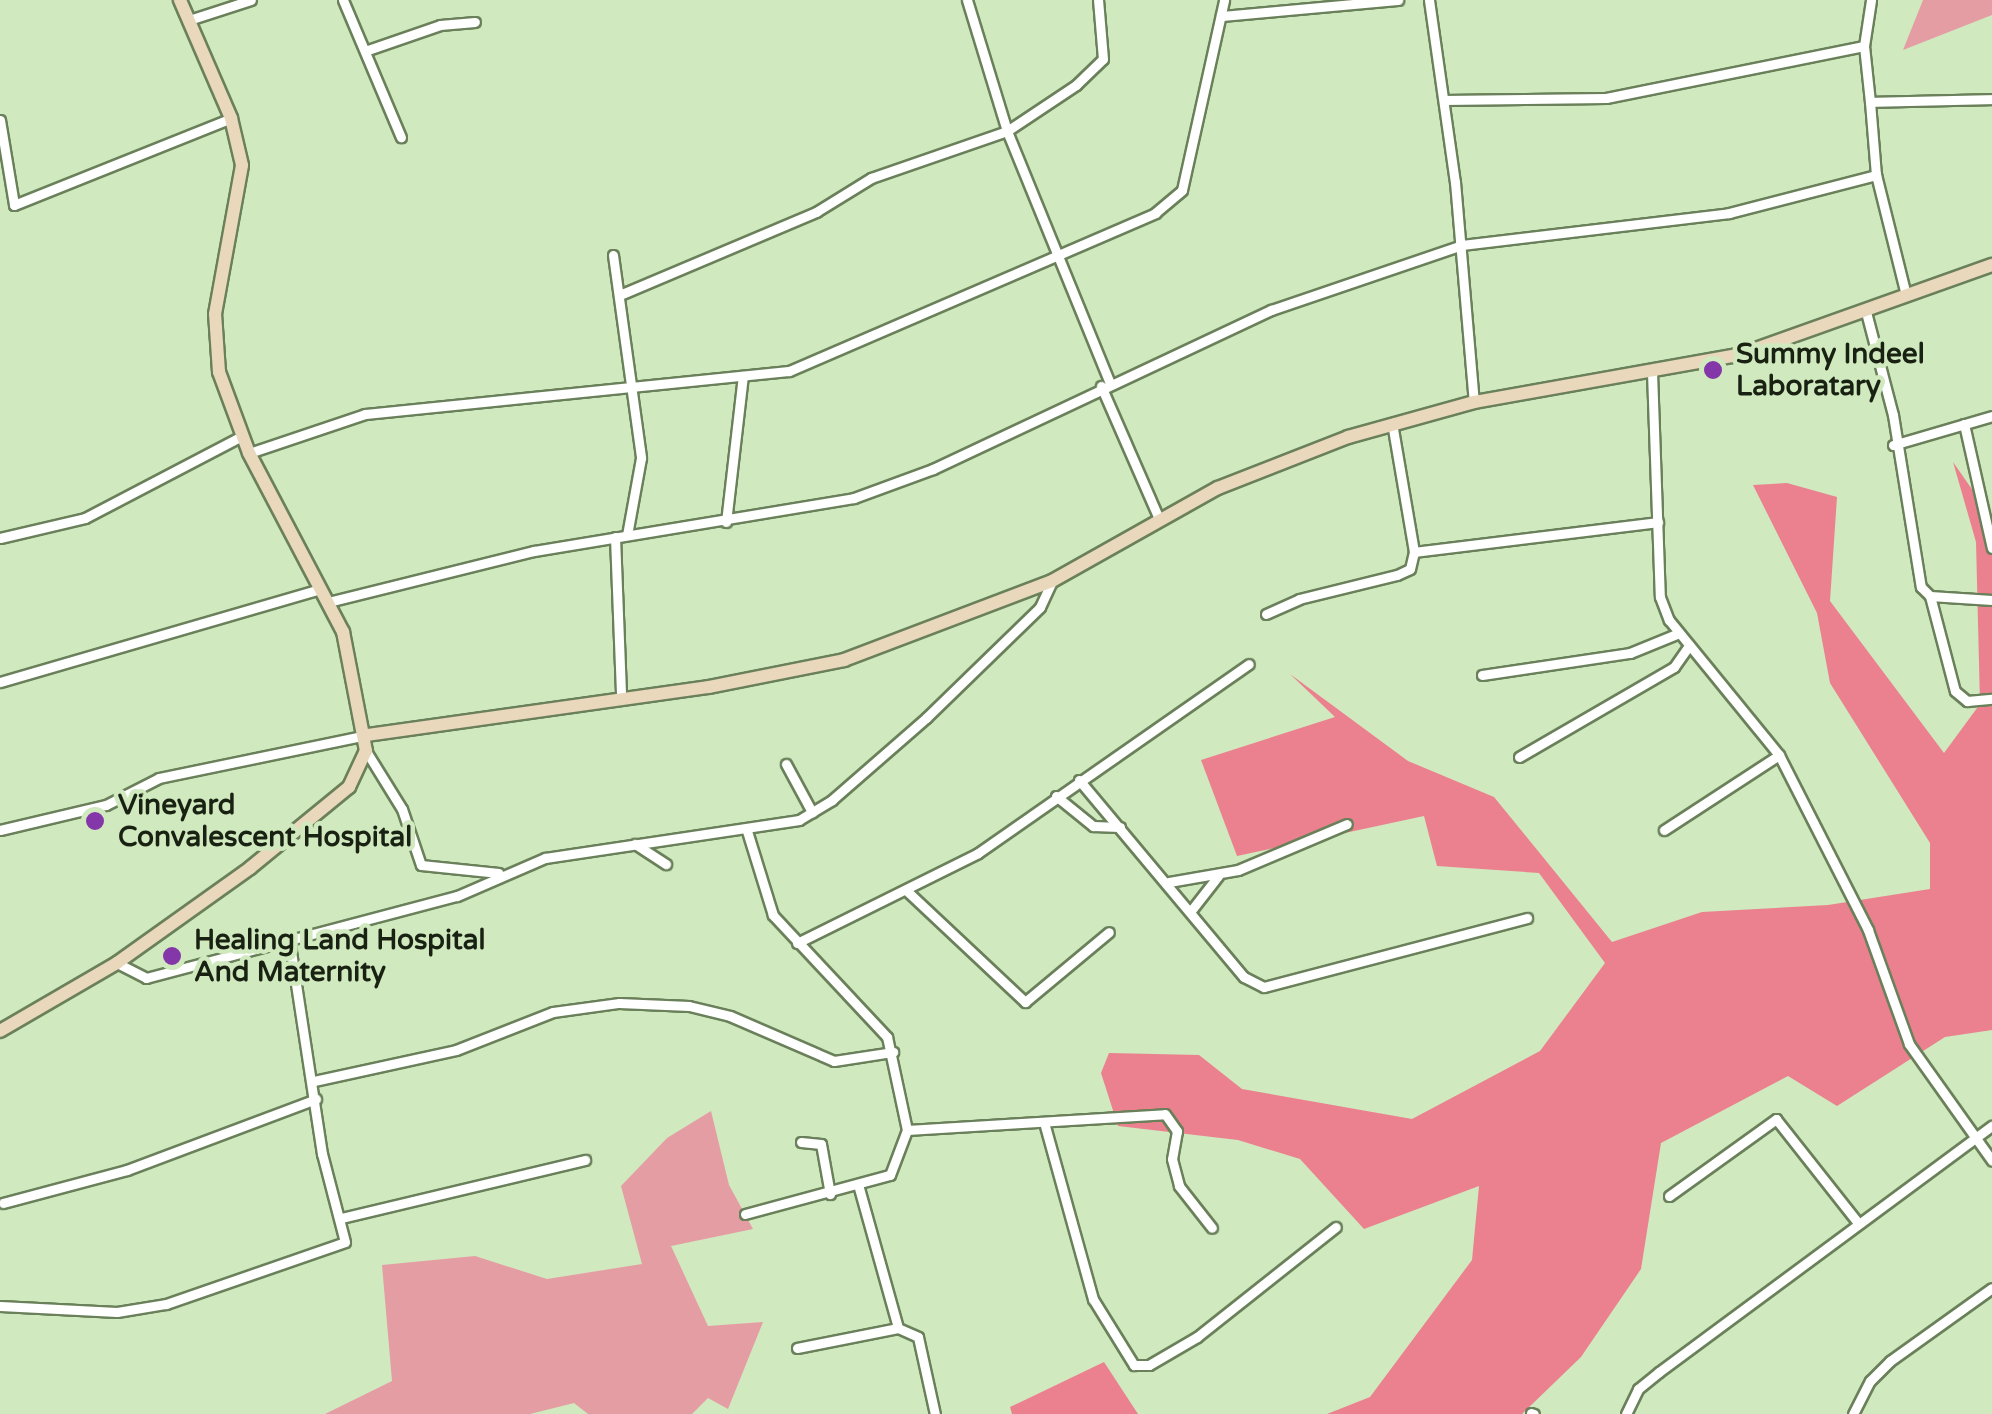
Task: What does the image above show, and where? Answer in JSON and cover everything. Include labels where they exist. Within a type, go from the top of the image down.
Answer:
[{"type":"street","points":[[0,1031],[118,963],[328,808],[349,786],[366,751],[368,735],[350,654],[328,602],[242,436],[219,372],[215,314],[242,191],[231,118],[180,0]]},
{"type":"street","points":[[189,20],[251,0]]},
{"type":"street","points":[[343,0],[401,137]]},
{"type":"street","points":[[967,0],[1007,130],[1061,253],[1105,384],[1159,520]]},
{"type":"street","points":[[622,294],[816,212],[870,178],[1007,130],[1076,85],[1103,59],[1098,0]]},
{"type":"street","points":[[250,453],[365,414],[634,383],[789,371],[1178,199],[1224,0]]},
{"type":"street","points":[[1221,16],[1398,0]]},
{"type":"street","points":[[1429,0],[1462,244],[1474,402]]},
{"type":"street","points":[[1871,0],[1864,46],[1876,175],[1906,295]]},
{"type":"street","points":[[365,52],[440,25],[476,22]]},
{"type":"street","points":[[1444,100],[1606,98],[1864,46]]},
{"type":"street","points":[[1870,102],[1992,99]]},
{"type":"street","points":[[0,120],[14,205],[231,118]]},
{"type":"street","points":[[328,602],[628,535],[726,522],[900,483],[1105,384],[1271,310],[1462,244],[1729,212],[1876,175]]},
{"type":"street","points":[[613,255],[622,294],[641,458],[628,535]]},
{"type":"street","points":[[0,830],[106,805],[159,778],[234,758],[621,696],[710,687],[844,660],[1052,581],[1159,520],[1273,463],[1474,402],[1652,372],[1783,343],[1992,266]]},
{"type":"street","points":[[1866,312],[1893,415],[1893,445],[1921,587],[1930,596],[1955,691],[1968,701],[1992,699]]},
{"type":"street","points":[[1652,372],[1660,596],[1688,647],[1779,755],[1868,930],[1909,1044],[1992,1161]]},
{"type":"street","points":[[726,522],[742,376]]},
{"type":"street","points":[[1893,445],[1992,416]]},
{"type":"street","points":[[1266,614],[1299,598],[1333,595],[1410,569],[1414,552],[1392,424]]},
{"type":"street","points":[[1964,424],[1992,548]]},
{"type":"street","points":[[0,538],[85,518],[242,436]]},
{"type":"street","points":[[1414,552],[1658,522]]},
{"type":"street","points":[[614,538],[621,696]]},
{"type":"street","points":[[118,963],[146,978],[457,896],[501,873],[634,844],[747,831],[812,812],[926,718],[1040,607],[1052,581]]},
{"type":"street","points":[[0,682],[320,589]]},
{"type":"street","points":[[1930,596],[1992,600]]},
{"type":"street","points":[[1482,675],[1630,653],[1679,633]]},
{"type":"street","points":[[1519,757],[1674,666],[1688,647]]},
{"type":"street","points":[[798,943],[908,892],[990,846],[1249,664]]},
{"type":"street","points":[[366,751],[402,809],[420,865],[501,873]]},
{"type":"street","points":[[1664,830],[1779,755]]},
{"type":"street","points":[[786,764],[812,812]]},
{"type":"street","points":[[1079,780],[1169,882],[1244,977],[1264,987],[1527,918]]},
{"type":"street","points":[[1056,796],[1093,826],[1120,827]]},
{"type":"street","points":[[1169,882],[1218,876],[1346,824]]},
{"type":"street","points":[[745,1214],[860,1188],[890,1175],[906,1130],[893,1052],[878,1024],[798,943],[763,894],[747,831]]},
{"type":"street","points":[[634,844],[666,864]]},
{"type":"street","points":[[1190,912],[1218,876]]},
{"type":"street","points":[[908,892],[1024,1002],[1109,932]]},
{"type":"street","points":[[0,1306],[97,1312],[166,1304],[345,1242],[322,1154],[289,938]]},
{"type":"street","points":[[314,1082],[456,1050],[552,1012],[618,1003],[689,1006],[730,1016],[834,1060],[893,1052]]},
{"type":"street","points":[[1,1201],[127,1170],[316,1099]]},
{"type":"street","points":[[906,1130],[1045,1126],[1157,1114],[1174,1119],[1174,1170],[1212,1228]]},
{"type":"street","points":[[1669,1196],[1776,1119],[1858,1223]]},
{"type":"street","points":[[1045,1126],[1093,1300],[1134,1365],[1148,1365],[1197,1337],[1336,1227]]},
{"type":"street","points":[[1626,1414],[1638,1390],[1659,1372],[1858,1223],[1926,1180],[1972,1136],[1992,1126]]},
{"type":"street","points":[[801,1142],[821,1144],[830,1194]]},
{"type":"street","points":[[341,1218],[585,1160]]},
{"type":"street","points":[[860,1188],[898,1328],[925,1347],[935,1414]]},
{"type":"street","points":[[1853,1414],[1870,1381],[1890,1361],[1992,1288]]},
{"type":"street","points":[[796,1348],[898,1328]]},
{"type":"shaded area","points":[[1923,0],[1992,0],[1992,15],[1903,50]]},
{"type":"shaded area","points":[[1953,462],[1976,495],[1992,544],[1992,1030],[1945,1037],[1837,1106],[1788,1076],[1661,1143],[1641,1269],[1581,1357],[1522,1414],[1327,1414],[1370,1397],[1472,1260],[1479,1186],[1364,1229],[1300,1159],[1238,1140],[1118,1126],[1101,1073],[1109,1053],[1199,1055],[1242,1089],[1412,1119],[1540,1051],[1605,963],[1539,873],[1437,866],[1424,816],[1237,856],[1201,760],[1335,717],[1290,674],[1408,761],[1494,797],[1612,942],[1702,912],[1828,905],[1930,889],[1930,843],[1830,683],[1817,613],[1753,485],[1787,483],[1837,497],[1830,601],[1944,753],[1980,704],[1976,542]]},
{"type":"shaded area","points":[[711,1111],[729,1185],[753,1229],[671,1246],[708,1326],[763,1322],[728,1409],[708,1398],[692,1414],[588,1414],[574,1403],[530,1414],[325,1414],[392,1381],[382,1265],[475,1256],[547,1279],[642,1264],[621,1186],[667,1138]]},
{"type":"shaded area","points":[[1104,1362],[1138,1414],[1012,1414],[1010,1407]]},
{"type":"place","name":"Summy Indeel Laboratary","points":[[1713,370]]},
{"type":"place","name":"Vineyard Convalescent Hospital","points":[[95,821]]},
{"type":"place","name":"Healing Land Hospital And Maternity","points":[[172,956]]}]
